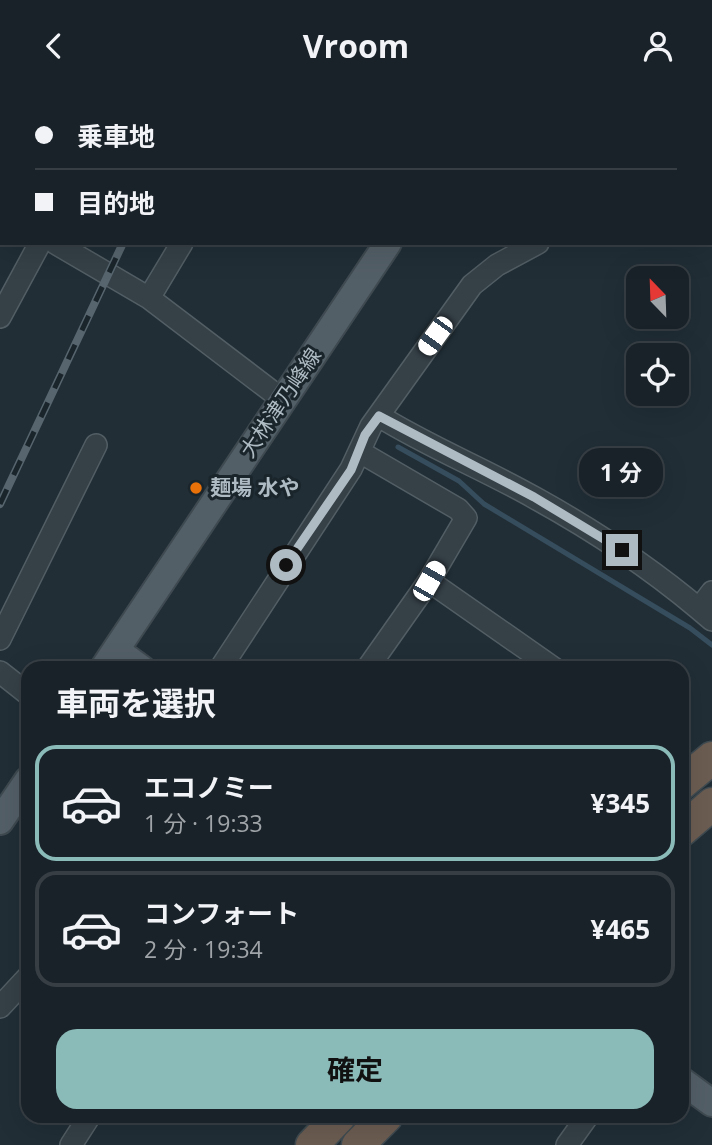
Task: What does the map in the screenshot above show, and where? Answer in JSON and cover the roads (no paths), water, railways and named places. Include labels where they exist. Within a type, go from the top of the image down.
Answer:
[{"type":"highway","points":[[689,824],[712,804]]},
{"type":"highway","points":[[312,1145],[333,1123]]},
{"type":"highway","points":[[358,1145],[380,1123]]},
{"type":"main road","name":"大林津乃峰線","points":[[110,659],[387,245]]},
{"type":"main road","points":[[0,821],[21,790]]},
{"type":"main road","points":[[689,1086],[712,1103]]},
{"type":"street","points":[[0,317],[39,245]]},
{"type":"street","points":[[58,245],[149,298],[283,400]]},
{"type":"street","points":[[149,298],[181,245]]},
{"type":"street","points":[[225,661],[360,452],[365,435],[472,285],[496,265],[534,245]]},
{"type":"street","points":[[379,416],[534,497],[622,550],[708,607]]},
{"type":"street","points":[[0,639],[96,445]]},
{"type":"street","points":[[360,452],[458,509],[466,518],[429,581],[373,661]]},
{"type":"street","points":[[429,581],[544,661]]},
{"type":"street","points":[[0,672],[21,688]]},
{"type":"street","points":[[0,1007],[21,984]]},
{"type":"street","points":[[71,1145],[85,1123]]},
{"type":"street","points":[[567,1145],[583,1123]]},
{"type":"waterway","points":[[398,447],[459,481],[484,504],[690,628],[712,645]]},
{"type":"railway","points":[[0,504],[122,245]]},
{"type":"place","name":"麺場 水や","points":[[196,488]]}]
